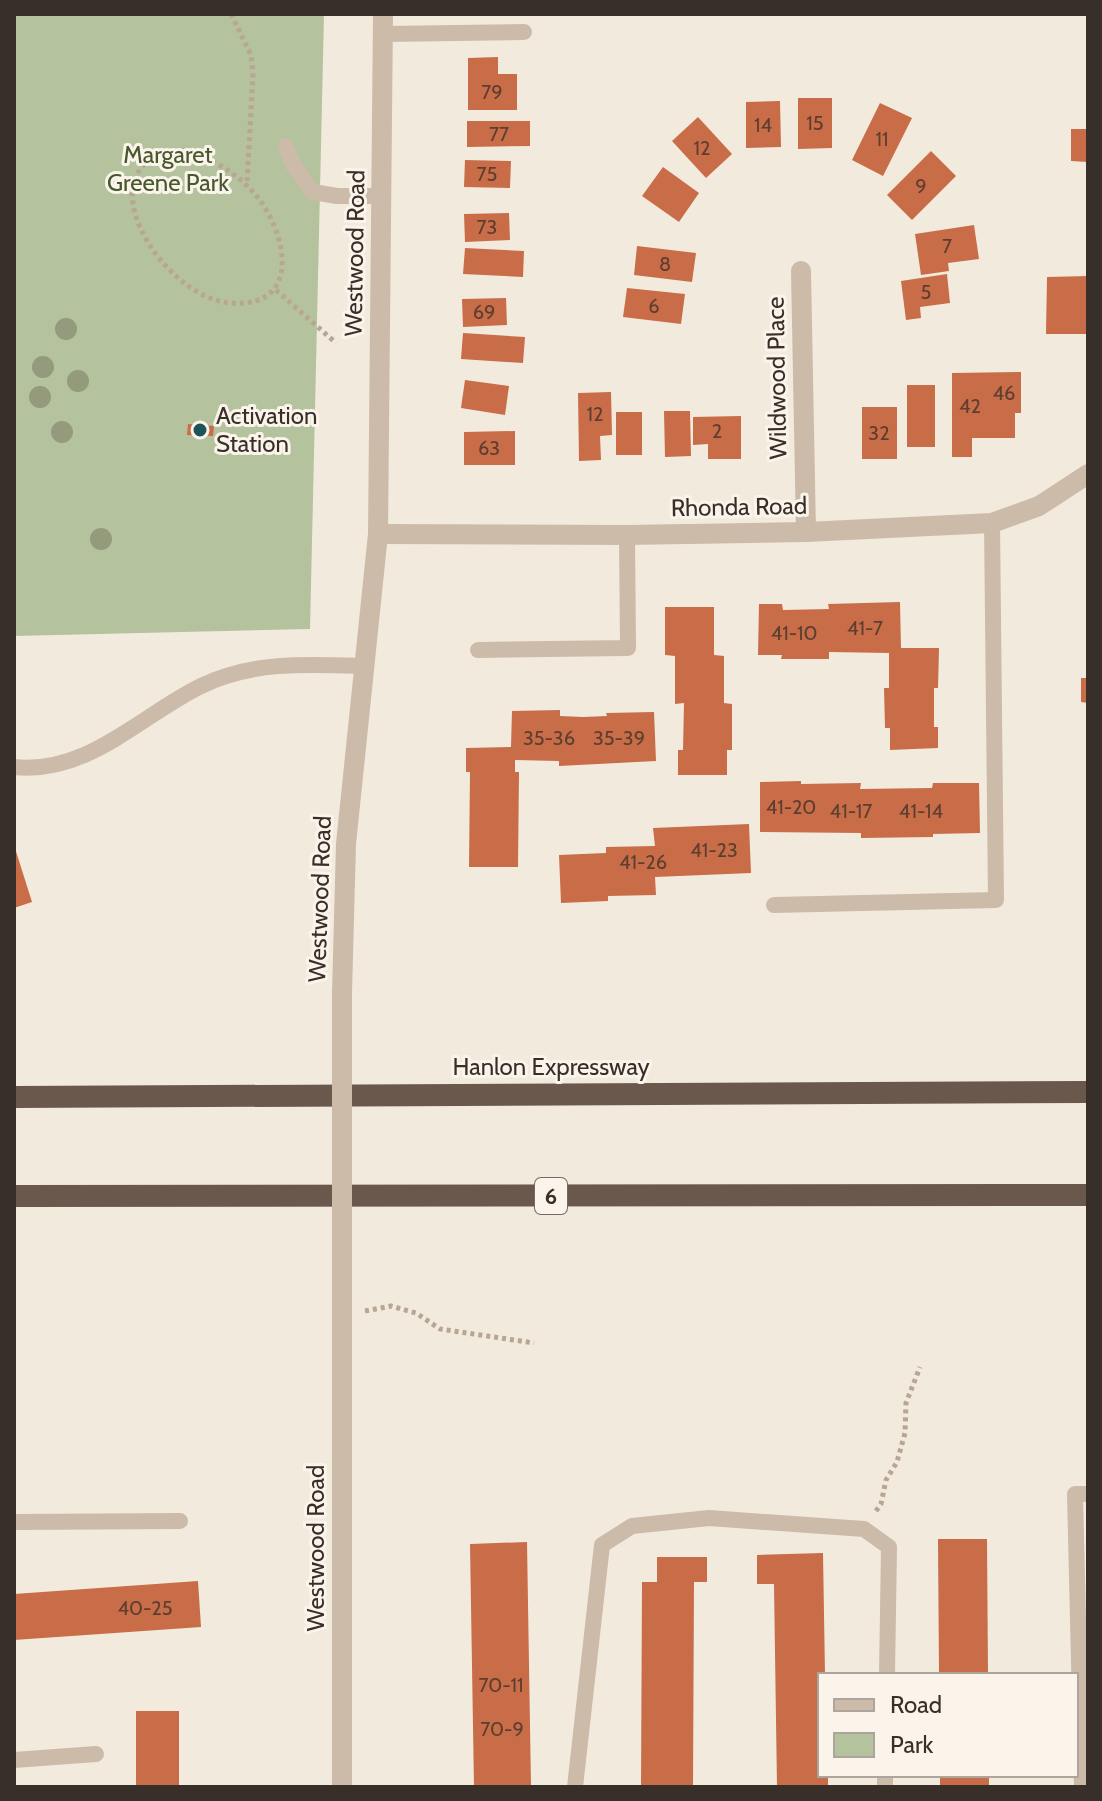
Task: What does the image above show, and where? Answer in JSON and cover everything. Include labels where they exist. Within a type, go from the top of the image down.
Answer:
[{"type":"highway","name":"Hanlon Expressway","points":[[14,1097],[1088,1092]]},
{"type":"highway","name":"6","points":[[14,1196],[1088,1195]]},
{"type":"street","name":"Westwood Road","points":[[342,1787],[342,993],[346,844],[378,534],[383,24]]},
{"type":"street","name":"Wildwood Place","points":[[801,271],[806,532]]},
{"type":"street","name":"Rhonda Road","points":[[378,534],[806,532],[992,523],[1039,506],[1088,474]]},
{"type":"lane","points":[[383,24],[524,32]]},
{"type":"lane","points":[[286,146],[293,165],[313,192],[337,196],[382,196]]},
{"type":"lane","points":[[774,905],[996,900],[992,523]]},
{"type":"lane","points":[[478,650],[628,648],[627,535]]},
{"type":"lane","points":[[14,767],[40,768],[89,755],[201,686],[251,668],[296,663],[363,666]]},
{"type":"lane","points":[[1082,1787],[1082,1584],[1075,1494],[1088,1494]]},
{"type":"lane","points":[[575,1787],[602,1545],[632,1526],[709,1518],[864,1529],[889,1547],[887,1673]]},
{"type":"lane","points":[[14,1522],[180,1521]]},
{"type":"lane","points":[[14,1760],[96,1754]]},
{"type":"path","points":[[231,14],[251,55],[253,73],[247,186]]},
{"type":"path","points":[[182,150],[205,156],[247,186],[259,199],[279,236],[283,254],[282,272],[276,290],[245,304],[223,303],[200,294],[181,281],[160,260],[135,217],[132,197],[140,169],[163,152],[182,150]]},
{"type":"path","points":[[276,290],[336,343]]},
{"type":"path","points":[[365,1311],[391,1306],[416,1313],[440,1329],[534,1343]]},
{"type":"path","points":[[864,1529],[881,1504],[886,1480],[897,1462],[905,1433],[906,1403],[920,1367]]},
{"type":"green space","name":"Margaret Greene Park","points":[[14,14],[324,14],[310,629],[14,636]]},
{"type":"building","points":[[498,57],[498,74],[517,74],[517,110],[468,110],[468,58]]},
{"type":"building","points":[[798,98],[832,98],[832,148],[798,149]]},
{"type":"building","points":[[780,101],[781,147],[746,148],[746,102]]},
{"type":"building","points":[[880,103],[912,118],[883,176],[852,160]]},
{"type":"building","points":[[698,117],[732,154],[706,178],[672,141]]},
{"type":"building","points":[[467,121],[530,121],[530,146],[467,147]]},
{"type":"building","points":[[1071,129],[1088,129],[1088,162],[1071,161]]},
{"type":"building","points":[[931,151],[956,176],[912,220],[887,195]]},
{"type":"building","points":[[465,160],[511,161],[510,188],[464,187]]},
{"type":"building","points":[[663,167],[699,193],[679,222],[642,196]]},
{"type":"building","points":[[509,213],[510,240],[465,242],[464,214]]},
{"type":"building","points":[[974,225],[979,259],[948,263],[949,271],[921,275],[915,234]]},
{"type":"building","points":[[637,246],[696,253],[692,282],[634,275]]},
{"type":"building","points":[[465,248],[524,251],[523,277],[463,274]]},
{"type":"building","points":[[947,274],[950,303],[920,307],[921,318],[906,320],[901,281]]},
{"type":"building","points":[[1088,276],[1088,334],[1046,334],[1047,277]]},
{"type":"building","points":[[627,288],[685,294],[681,324],[623,317]]},
{"type":"building","points":[[506,298],[507,325],[463,327],[462,299]]},
{"type":"building","points":[[463,333],[525,337],[523,363],[461,359]]},
{"type":"building","points":[[1021,372],[1021,413],[1015,413],[1015,438],[972,438],[972,457],[952,457],[952,373]]},
{"type":"building","points":[[465,380],[509,386],[505,415],[461,408]]},
{"type":"building","points":[[907,385],[935,385],[935,447],[907,447]]},
{"type":"building","points":[[611,392],[612,435],[600,436],[601,460],[579,461],[578,393]]},
{"type":"building","points":[[862,407],[897,407],[897,459],[862,459]]},
{"type":"building","points":[[664,411],[690,411],[691,456],[665,457]]},
{"type":"building","points":[[616,412],[642,412],[642,455],[616,455]]},
{"type":"building","points":[[741,416],[741,459],[708,459],[708,444],[693,445],[693,417]]},
{"type":"building","name":"Activation Station","points":[[188,424],[214,426],[213,436],[187,435]]},
{"type":"building","points":[[515,431],[515,465],[464,465],[464,432]]},
{"type":"building","points":[[900,602],[901,648],[939,648],[938,688],[934,688],[934,727],[938,727],[938,748],[890,750],[890,728],[885,728],[884,688],[889,688],[889,653],[829,652],[829,659],[781,659],[782,655],[758,655],[759,604],[782,604],[783,610],[829,609],[828,604]]},
{"type":"building","points":[[665,607],[714,607],[714,655],[724,656],[724,703],[732,704],[732,750],[727,750],[727,775],[678,775],[678,750],[683,750],[684,703],[675,704],[675,656],[665,655]]},
{"type":"building","points":[[1081,678],[1088,678],[1088,703],[1081,702]]},
{"type":"building","points":[[560,710],[560,716],[583,717],[654,712],[656,761],[559,766],[559,761],[515,760],[515,772],[519,772],[518,867],[469,867],[470,772],[466,772],[466,748],[511,747],[512,711]]},
{"type":"building","points":[[801,781],[801,784],[861,783],[860,789],[932,788],[933,783],[979,783],[980,833],[861,838],[861,833],[760,832],[760,782]]},
{"type":"building","points":[[749,824],[751,873],[655,877],[656,895],[608,896],[608,901],[561,903],[559,855],[606,853],[606,847],[655,846],[653,828]]},
{"type":"building","points":[[14,845],[32,902],[14,908]]},
{"type":"building","points":[[938,1539],[987,1539],[988,1673],[939,1673]]},
{"type":"building","points":[[527,1542],[531,1787],[474,1787],[470,1544]]},
{"type":"building","points":[[823,1553],[825,1673],[818,1673],[818,1777],[828,1777],[828,1787],[777,1787],[774,1584],[757,1584],[757,1555]]},
{"type":"building","points":[[657,1557],[707,1557],[707,1582],[694,1582],[693,1787],[641,1787],[642,1582],[657,1582]]},
{"type":"building","points":[[198,1581],[201,1627],[14,1640],[14,1594]]},
{"type":"building","points":[[136,1711],[179,1711],[179,1787],[136,1787]]},
{"type":"building","points":[[940,1777],[989,1777],[989,1787],[940,1787]]},
{"type":"place","name":"Activation Station","points":[[200,430]]}]
